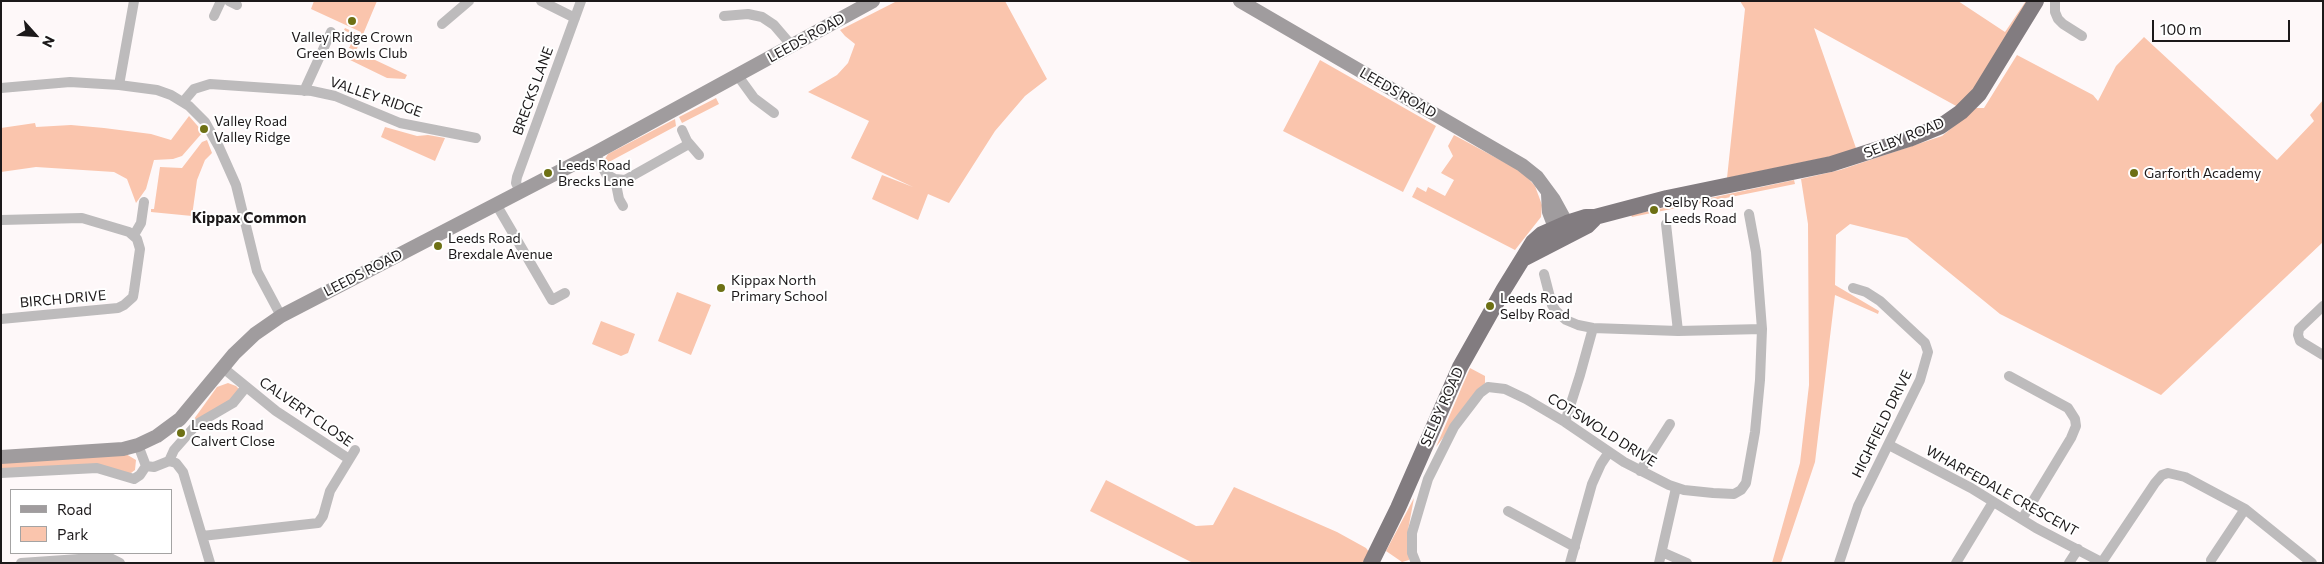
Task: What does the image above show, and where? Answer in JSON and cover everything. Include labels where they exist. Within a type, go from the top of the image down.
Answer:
[{"type":"highway","name":"SELBY ROAD","points":[[1371,563],[1398,508],[1460,367],[1504,289],[1538,238],[1587,226],[1595,217],[1667,198],[1831,164],[1909,140],[1943,125],[1961,112],[1979,94],[1994,73],[2036,1]]},
{"type":"main road","name":"LEEDS ROAD","points":[[1,457],[88,452],[138,445],[157,436],[180,419],[222,367],[255,334],[281,316],[595,153],[873,1]]},
{"type":"main road","name":"LEEDS ROAD","points":[[1240,1],[1518,162],[1537,177],[1548,194],[1548,208],[1564,231]]},
{"type":"street","points":[[119,84],[134,1]]},
{"type":"street","points":[[214,16],[221,1]]},
{"type":"street","points":[[442,24],[469,1]]},
{"type":"street","points":[[540,1],[575,18]]},
{"type":"street","name":"BRECKS LANE","points":[[520,191],[516,183],[517,177],[581,1]]},
{"type":"street","points":[[2055,1],[2055,12],[2058,19],[2082,36]]},
{"type":"street","points":[[724,16],[748,14],[762,17],[774,25],[792,46]]},
{"type":"street","points":[[304,91],[331,32]]},
{"type":"street","points":[[738,76],[754,98],[774,113]]},
{"type":"street","points":[[1,88],[70,82],[119,84],[157,90],[184,102],[205,122],[220,147],[236,185],[257,270],[281,316]]},
{"type":"street","name":"VALLEY RIDGE","points":[[184,102],[194,89],[210,84],[304,91],[335,96],[408,125],[476,138]]},
{"type":"street","points":[[682,130],[689,144],[699,155]]},
{"type":"street","points":[[595,153],[606,174],[615,179],[625,180],[689,144]]},
{"type":"street","points":[[615,179],[619,199],[623,206]]},
{"type":"street","points":[[1,220],[73,217],[125,230],[134,235],[141,223],[144,202]]},
{"type":"street","points":[[496,204],[552,300],[565,293]]},
{"type":"street","name":"COTSWOLD DRIVE","points":[[1416,563],[1412,553],[1412,533],[1428,480],[1454,427],[1484,389],[1493,386],[1512,392],[1565,422],[1640,471],[1676,488],[1692,492],[1734,494],[1744,487],[1755,432],[1762,329],[1760,290],[1749,214]]},
{"type":"street","points":[[1666,224],[1678,331]]},
{"type":"street","name":"BIRCH DRIVE","points":[[1,319],[124,306],[132,297],[134,291],[140,249],[134,235]]},
{"type":"street","points":[[1544,274],[1552,305],[1556,311],[1572,323],[1593,328],[1678,331],[1762,329]]},
{"type":"street","name":"HIGHFIELD DRIVE","points":[[1838,563],[1856,512],[1920,380],[1928,352],[1922,340],[1875,298],[1853,288]]},
{"type":"street","points":[[2323,306],[2298,332],[2300,340],[2323,355]]},
{"type":"street","points":[[1565,422],[1593,328]]},
{"type":"street","name":"CALVERT CLOSE","points":[[202,536],[318,524],[323,516],[330,490],[352,454],[276,411],[222,367]]},
{"type":"street","points":[[2009,376],[2068,408],[2075,419],[2076,426],[2071,438],[2022,519]]},
{"type":"street","name":"CALVERT CLOSE","points":[[169,461],[174,450],[197,424],[233,403],[246,387]]},
{"type":"street","points":[[1640,471],[1670,424]]},
{"type":"street","points":[[138,445],[146,466]]},
{"type":"street","name":"WHARFEDALE CRESCENT","points":[[1888,445],[2102,562]]},
{"type":"street","points":[[1570,563],[1592,484],[1609,452]]},
{"type":"street","points":[[146,466],[154,467],[169,461],[180,467],[186,477],[210,563]]},
{"type":"street","points":[[1,473],[97,468],[134,479],[140,475],[146,466]]},
{"type":"street","points":[[2102,562],[2162,475],[2168,473],[2185,477],[2245,509],[2312,563]]},
{"type":"street","points":[[1676,488],[1660,558],[1687,563]]},
{"type":"street","points":[[1956,563],[1993,502]]},
{"type":"street","points":[[2211,560],[2245,509]]},
{"type":"street","points":[[1508,511],[1575,547]]},
{"type":"street","points":[[2069,563],[2078,549]]},
{"type":"street","points":[[21,563],[108,557],[120,563]]},
{"type":"green space","name":"Valley Ridge Crown Green Bowls Club","points":[[314,1],[377,1],[356,51],[407,75],[405,79],[387,78],[348,59],[352,49],[349,48],[355,36],[344,30],[345,28],[360,35],[361,32],[311,9]]},
{"type":"green space","points":[[897,1],[1005,1],[1047,79],[1025,96],[995,131],[949,203],[928,194],[918,220],[872,199],[882,175],[913,187],[851,158],[869,121],[808,92],[837,75],[848,63],[855,44],[840,30]]},
{"type":"green space","points":[[1740,1],[1958,1],[2005,32],[2026,1],[2029,1],[1979,85],[1958,107],[1814,28],[1857,151],[1727,178],[1745,9]]},
{"type":"green space","name":"Garforth Academy","points":[[2144,37],[2277,160],[2314,121],[2310,115],[2323,100],[2323,242],[2161,395],[2000,314],[1907,238],[1850,224],[1836,235],[1835,285],[1879,311],[1878,314],[1835,295],[1815,462],[1781,563],[1772,563],[1800,463],[1809,385],[1808,224],[1801,179],[1840,170],[1942,136],[1976,108],[1984,108],[2017,55],[2093,95],[2098,101],[2116,66]]},
{"type":"green space","points":[[1320,60],[1436,126],[1403,192],[1283,131]]},
{"type":"green space","points":[[716,98],[719,104],[682,123],[679,117]]},
{"type":"green space","points":[[189,116],[203,132],[182,156],[173,159],[154,160],[146,189],[136,203],[127,179],[114,172],[36,167],[1,172],[1,128],[35,123],[36,127],[71,125],[151,134],[171,140]]},
{"type":"green space","points":[[675,119],[676,126],[607,163],[605,159],[608,154]]},
{"type":"green space","points":[[385,127],[417,136],[428,135],[445,138],[435,161],[381,137]]},
{"type":"green space","points":[[1454,135],[1515,168],[1535,186],[1542,205],[1541,217],[1515,250],[1412,197],[1417,187],[1426,192],[1428,187],[1445,196],[1454,180],[1441,173],[1453,156],[1448,146]]},
{"type":"green space","points":[[207,140],[212,153],[205,160],[197,180],[192,216],[151,212],[151,209],[154,209],[160,167],[182,168],[202,142]]},
{"type":"green space","points":[[1794,180],[1795,184],[1632,217],[1631,215]]},
{"type":"green space","points":[[677,292],[711,305],[691,355],[658,341]]},
{"type":"green space","points":[[601,321],[635,334],[628,353],[621,356],[592,344]]},
{"type":"green space","points":[[1470,368],[1485,376],[1485,383],[1436,447]]},
{"type":"green space","points":[[228,383],[239,389],[233,398],[196,421],[194,419],[217,387]]},
{"type":"green space","points":[[126,454],[136,460],[135,470],[131,473],[1,469],[1,462]]},
{"type":"green space","points":[[1106,480],[1196,526],[1213,525],[1234,487],[1337,532],[1366,548],[1369,552],[1363,563],[1193,563],[1090,511]]},
{"type":"green space","points":[[1414,498],[1408,530],[1409,560],[1402,562],[1386,551]]},
{"type":"place","name":"Valley Ridge Crown Green Bowls Club","points":[[352,21]]},
{"type":"place","name":"Valley Road Valley Ridge","points":[[204,129]]},
{"type":"place","name":"Leeds Road Brecks Lane","points":[[548,173]]},
{"type":"place","name":"Garforth Academy","points":[[2134,173]]},
{"type":"place","name":"Selby Road Leeds Road","points":[[1654,210]]},
{"type":"place","name":"Leeds Road Brexdale Avenue","points":[[438,246]]},
{"type":"place","name":"Kippax North Primary School","points":[[721,288]]},
{"type":"place","name":"Leeds Road Selby Road","points":[[1490,306]]},
{"type":"place","name":"Leeds Road Calvert Close","points":[[181,433]]},
{"type":"district","name":"Kippax Common","points":[[249,218]]}]
